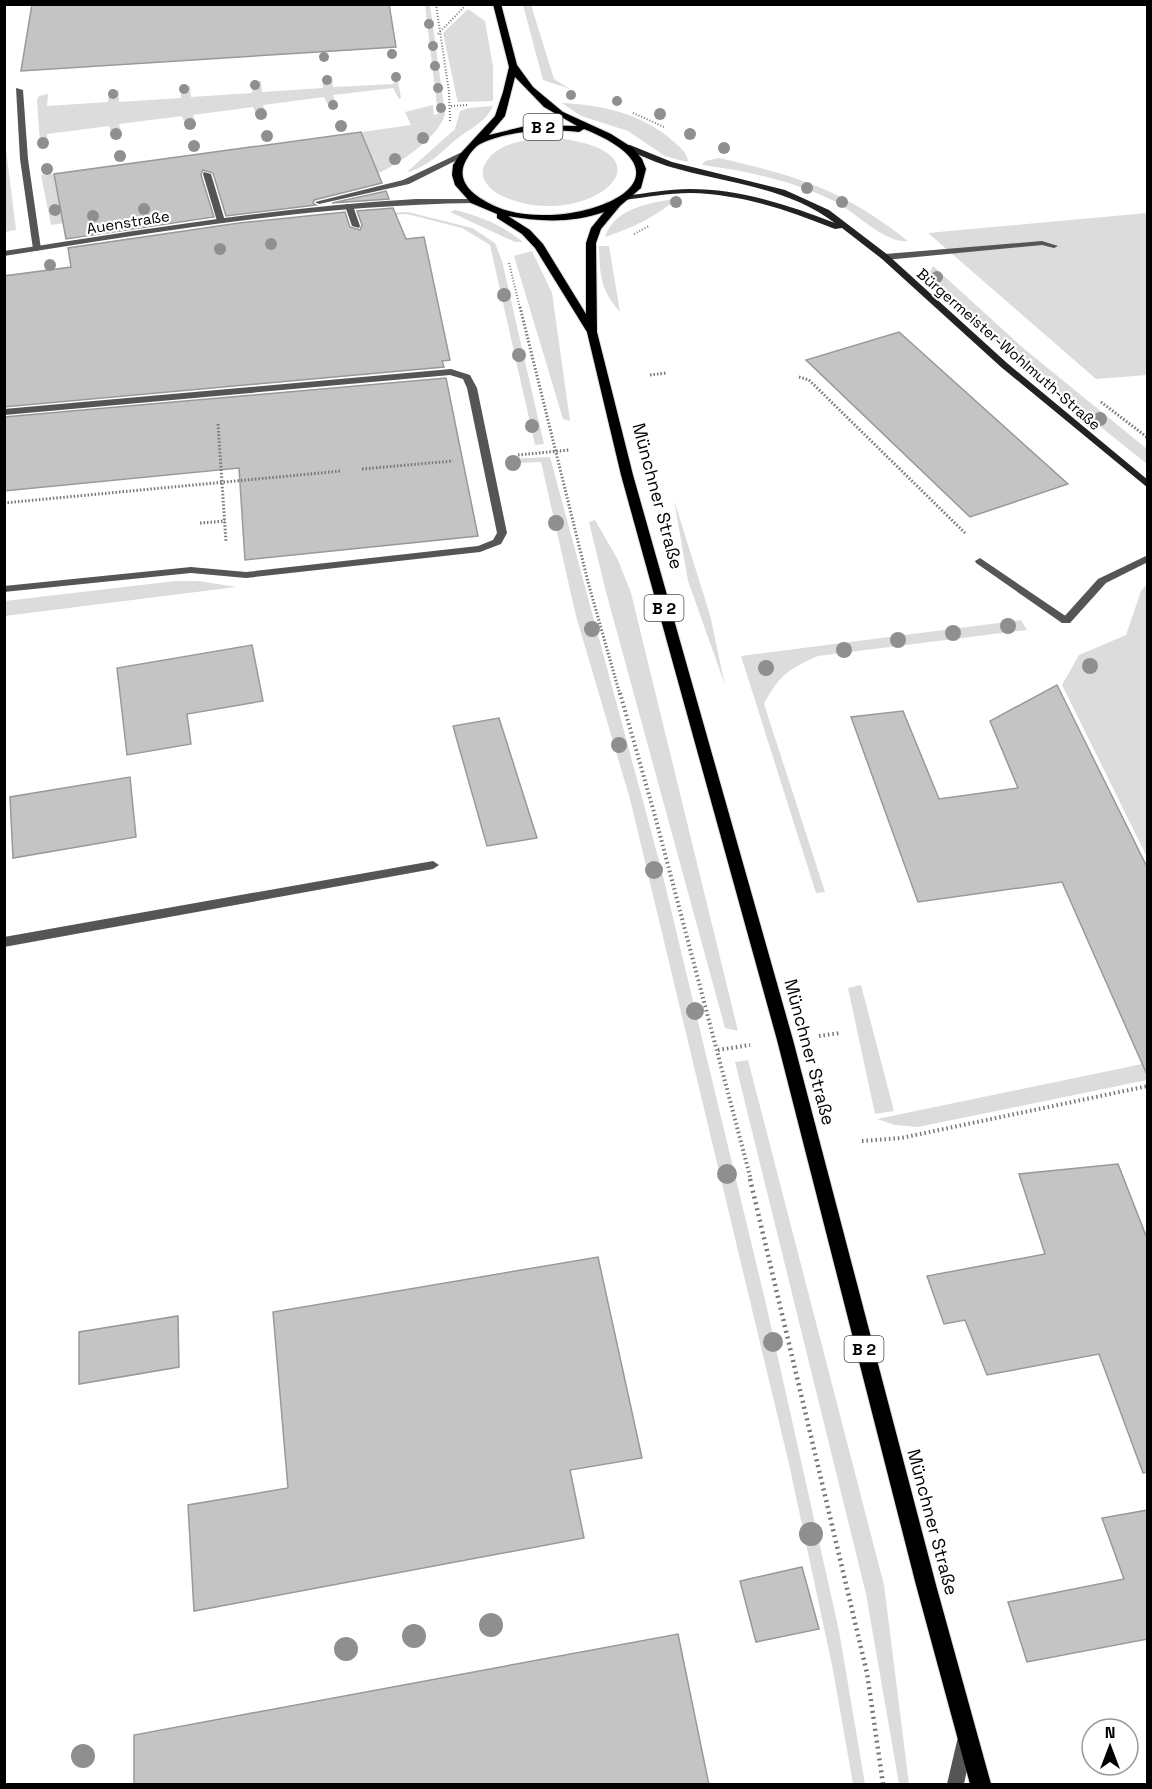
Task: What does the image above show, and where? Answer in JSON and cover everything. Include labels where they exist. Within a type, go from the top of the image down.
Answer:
[{"type":"main road","name":"B 2","points":[[497,4],[513,68],[542,101],[578,125],[627,147],[638,161],[640,178],[633,191],[621,201],[591,213],[560,218],[533,218],[493,210],[475,201],[459,184],[456,169],[463,155],[478,142],[499,117],[513,68]]},
{"type":"main road","name":"B 2","points":[[478,142],[501,133],[528,127],[556,126],[584,129],[608,137]]},
{"type":"main road","name":"Münchner Straße","points":[[621,201],[596,228],[591,243],[592,332],[627,475],[785,1040],[926,1586],[981,1785]]},
{"type":"main road","name":"Münchner Straße","points":[[493,210],[526,232],[539,246],[592,332]]},
{"type":"street","points":[[19,90],[25,168],[37,249]]},
{"type":"street","name":"Bürgermeister-Wohlmuth-Straße","points":[[627,147],[669,164],[759,185],[794,196],[826,212],[885,257],[1004,365],[1148,485]]},
{"type":"street","name":"Auenstraße","points":[[4,254],[256,215],[406,182],[463,155]]},
{"type":"street","points":[[207,174],[221,221]]},
{"type":"street","name":"Bürgermeister-Wohlmuth-Straße","points":[[621,201],[691,191],[728,193],[785,207],[853,233]]},
{"type":"street","name":"Auenstraße","points":[[256,215],[413,200],[475,201]]},
{"type":"street","points":[[349,206],[356,226]]},
{"type":"street","points":[[885,257],[1042,243],[1054,246]]},
{"type":"street","points":[[4,412],[451,372],[467,377],[472,388],[502,533],[497,542],[480,549],[246,575],[191,570],[4,589]]},
{"type":"street","points":[[980,561],[1066,621],[1102,580],[1148,558]]},
{"type":"street","points":[[4,942],[433,865]]},
{"type":"street","points":[[955,1785],[967,1734]]},
{"type":"path","points":[[436,4],[438,34],[451,106]]},
{"type":"path","points":[[438,34],[464,7],[464,4]]},
{"type":"path","points":[[508,259],[588,582],[655,816],[748,1168],[867,1673],[884,1785]]},
{"type":"path","points":[[650,375],[666,374]]},
{"type":"path","points":[[799,377],[809,380],[964,531],[980,561]]},
{"type":"path","points":[[217,393],[228,573]]},
{"type":"path","points":[[1096,398],[1148,438]]},
{"type":"path","points":[[845,422],[852,423]]},
{"type":"path","points":[[555,451],[569,450]]},
{"type":"path","points":[[362,469],[486,457]]},
{"type":"path","points":[[4,503],[341,471]]},
{"type":"path","points":[[906,484],[914,482]]},
{"type":"path","points":[[200,524],[225,521]]},
{"type":"path","points":[[862,1141],[901,1138],[1148,1086]]},
{"type":"shaded area","points":[[425,5],[430,5],[445,114],[441,123],[425,142],[391,167],[371,176],[225,192],[377,171],[362,132],[411,125],[405,112],[433,105],[434,115],[438,114]]},
{"type":"shaded area","points":[[523,5],[531,5],[554,79],[570,89],[543,80]]},
{"type":"shaded area","points":[[468,9],[485,21],[493,67],[493,101],[458,102],[457,99],[443,33]]},
{"type":"shaded area","points":[[397,75],[401,98],[399,99],[393,88],[333,95],[338,107],[330,109],[324,97],[263,105],[267,117],[258,118],[253,107],[193,115],[196,126],[186,128],[182,116],[119,124],[122,136],[113,138],[109,126],[47,134],[48,146],[40,143],[37,100],[39,96],[48,94],[47,106],[108,102],[109,91],[119,90],[119,102],[181,98],[181,86],[190,86],[191,97],[252,93],[252,81],[261,81],[262,92],[323,88],[323,77],[332,76],[333,87],[394,84],[393,76]]},
{"type":"shaded area","points":[[562,103],[608,109],[650,124],[682,150],[688,160],[687,162],[665,156],[628,131],[581,116]]},
{"type":"shaded area","points":[[493,106],[485,118],[433,159],[417,169],[408,171],[455,129],[460,111]]},
{"type":"shaded area","points":[[556,138],[593,146],[612,157],[617,171],[611,184],[595,196],[572,204],[544,206],[506,198],[494,191],[485,181],[484,166],[498,150],[516,142]]},
{"type":"shaded area","points":[[5,141],[16,230],[4,232]]},
{"type":"shaded area","points":[[719,158],[773,171],[819,187],[863,209],[908,241],[890,238],[836,202],[804,188],[754,174],[702,165],[705,161]]},
{"type":"shaded area","points":[[54,174],[200,203],[51,225],[41,175]]},
{"type":"shaded area","points":[[678,198],[643,221],[605,237],[610,227],[625,213],[635,208]]},
{"type":"shaded area","points":[[455,210],[491,222],[523,242],[515,242],[450,212]]},
{"type":"shaded area","points":[[408,212],[472,228],[495,243],[502,261],[544,444],[535,445],[490,245],[462,228],[407,214],[386,215],[383,213]]},
{"type":"shaded area","points":[[1147,213],[1147,375],[1096,379],[928,233]]},
{"type":"shaded area","points":[[599,246],[609,246],[620,312],[608,296],[602,281]]},
{"type":"shaded area","points":[[532,251],[552,293],[570,421],[563,419],[514,256]]},
{"type":"shaded area","points":[[933,266],[1022,347],[1147,449],[1147,464],[927,277]]},
{"type":"shaded area","points":[[550,457],[661,868],[766,1304],[839,1631],[865,1784],[853,1784],[833,1670],[789,1464],[630,799],[576,616],[541,462],[519,463],[519,466],[509,467],[508,459]]},
{"type":"shaded area","points":[[674,500],[710,615],[725,685],[688,581]]},
{"type":"shaded area","points":[[595,520],[618,560],[631,593],[738,1031],[725,1028],[606,592],[589,522]]},
{"type":"shaded area","points":[[175,581],[199,581],[236,587],[5,616],[5,601]]},
{"type":"shaded area","points":[[1147,584],[1147,857],[1062,685],[1079,655],[1126,635],[1141,591]]},
{"type":"shaded area","points":[[1021,620],[1027,630],[818,656],[792,669],[780,679],[764,704],[825,892],[816,893],[741,656]]},
{"type":"shaded area","points":[[861,985],[894,1111],[875,1114],[848,988]]},
{"type":"shaded area","points":[[748,1060],[884,1585],[909,1784],[899,1784],[866,1594],[735,1062]]},
{"type":"shaded area","points":[[1147,1063],[1147,1080],[918,1127],[895,1125],[877,1119]]},
{"type":"building","points":[[32,4],[389,4],[396,47],[21,71]]},
{"type":"building","points":[[361,132],[382,183],[314,200],[313,203],[316,205],[226,216],[213,173],[203,170],[201,175],[214,217],[66,239],[54,174]]},
{"type":"building","points":[[386,191],[389,199],[332,203]]},
{"type":"building","points":[[393,208],[406,239],[424,237],[450,360],[442,361],[444,367],[4,407],[4,276],[71,267],[68,248],[239,223],[345,212],[350,227],[360,230],[362,225],[357,211]]},
{"type":"building","points":[[899,332],[1068,484],[970,517],[806,360]]},
{"type":"building","points":[[446,378],[478,536],[245,560],[239,468],[4,491],[4,417]]},
{"type":"building","points":[[252,645],[263,701],[187,714],[191,744],[127,755],[117,668]]},
{"type":"building","points":[[1057,685],[1148,869],[1148,1077],[1062,882],[918,902],[851,717],[903,711],[939,799],[1018,788],[990,721]]},
{"type":"building","points":[[499,718],[537,838],[487,846],[453,726]]},
{"type":"building","points":[[130,777],[136,837],[13,858],[10,797]]},
{"type":"building","points":[[1118,1164],[1148,1241],[1148,1472],[1143,1473],[1099,1354],[987,1375],[965,1320],[944,1324],[927,1276],[1045,1254],[1019,1174]]},
{"type":"building","points":[[598,1257],[642,1458],[570,1470],[584,1538],[194,1611],[188,1505],[288,1488],[273,1312]]},
{"type":"building","points":[[178,1316],[179,1367],[79,1384],[79,1332]]},
{"type":"building","points":[[1148,1510],[1148,1639],[1027,1662],[1008,1602],[1124,1579],[1102,1518]]},
{"type":"building","points":[[802,1567],[819,1629],[756,1642],[740,1581]]},
{"type":"building","points":[[678,1634],[709,1785],[134,1785],[134,1735]]}]
